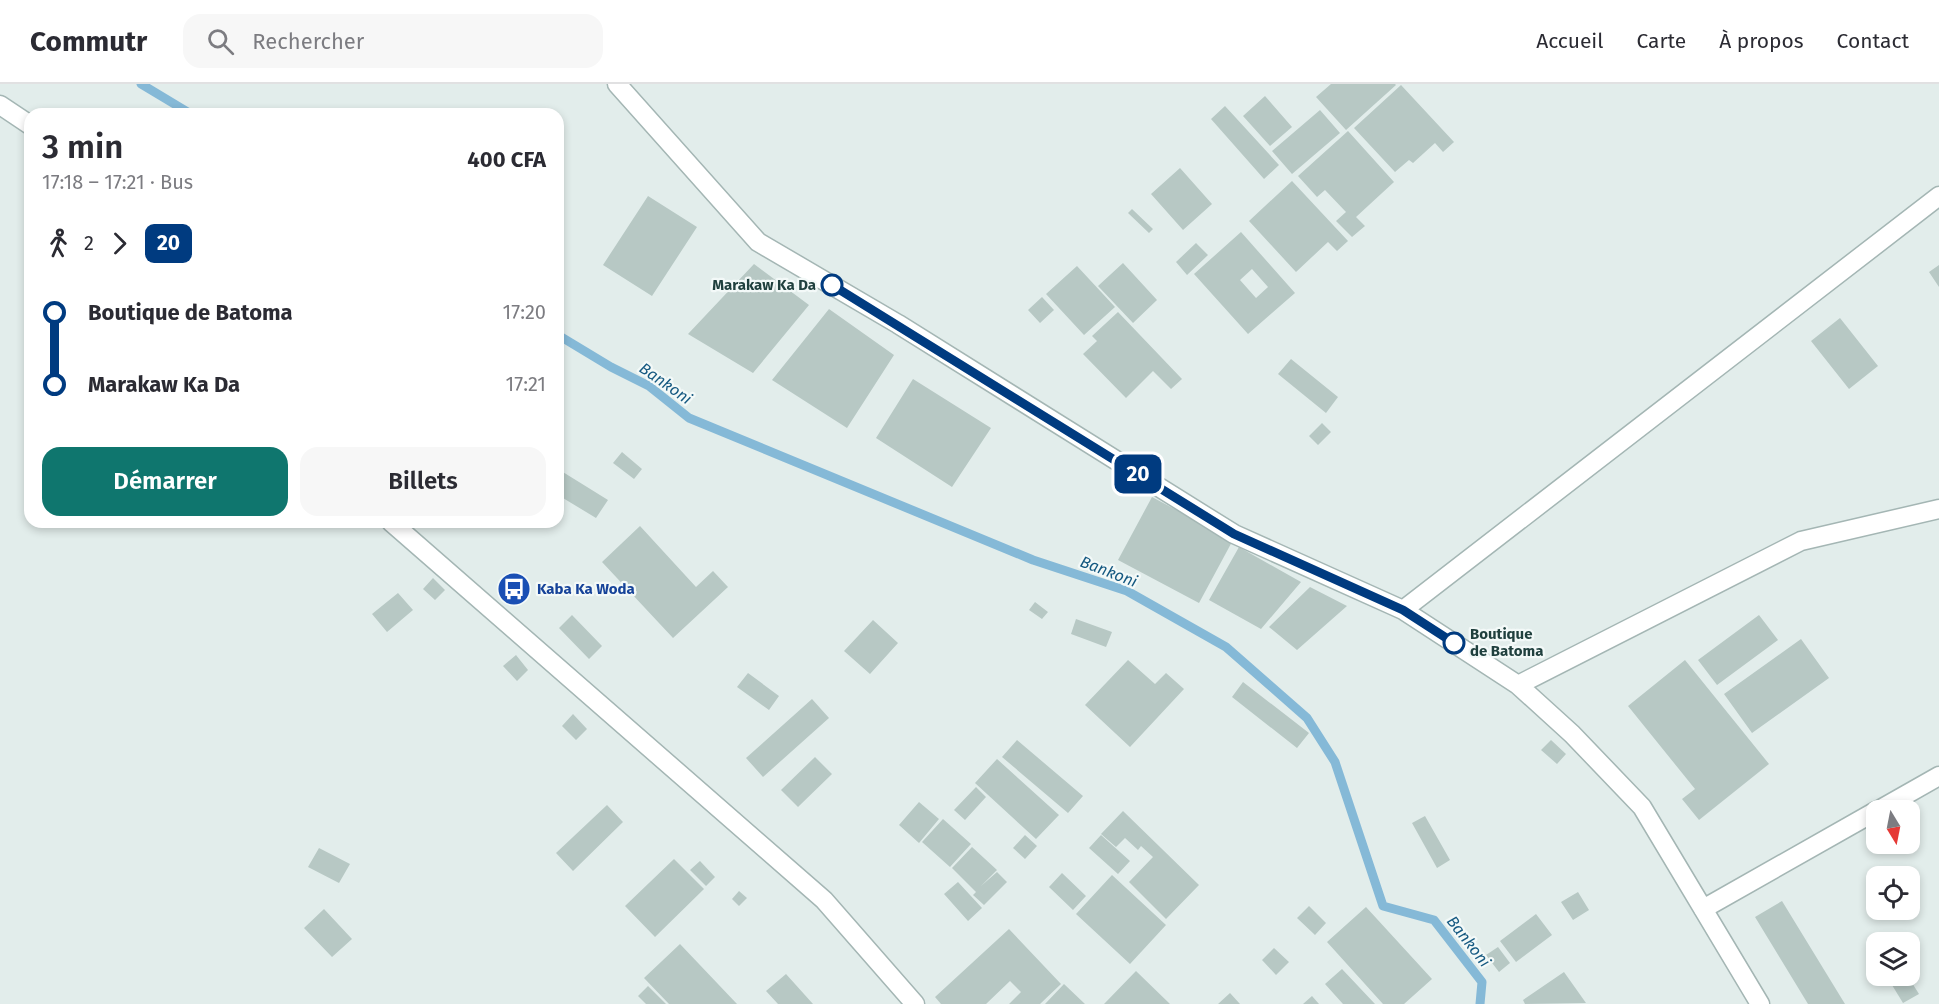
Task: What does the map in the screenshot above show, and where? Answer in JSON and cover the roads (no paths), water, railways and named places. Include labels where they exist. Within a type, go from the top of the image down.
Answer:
[{"type":"street","points":[[617,84],[758,242],[898,324],[1234,534],[1403,610],[1518,686],[1572,734],[1642,807],[1760,1004]]},
{"type":"street","points":[[0,105],[24,121]]},
{"type":"street","points":[[1403,610],[1939,196]]},
{"type":"street","points":[[1518,686],[1802,541],[1939,509]]},
{"type":"street","points":[[398,528],[824,900],[915,1004]]},
{"type":"street","points":[[1897,800],[1939,776]]},
{"type":"street","points":[[1703,909],[1866,818]]},
{"type":"waterway","name":"Bankoni","points":[[141,84],[181,108]]},
{"type":"waterway","name":"Bankoni","points":[[564,339],[611,367],[649,386],[689,418],[1033,560],[1127,591],[1226,647],[1307,718],[1335,762],[1383,906],[1434,920],[1482,982],[1480,1004]]},
{"type":"place","name":"Marakaw Ka Da","points":[[832,285]]},
{"type":"place","name":"Kaba Ka Woda","points":[[514,589]]},
{"type":"place","name":"Boutique de Batoma","points":[[1454,643]]}]
